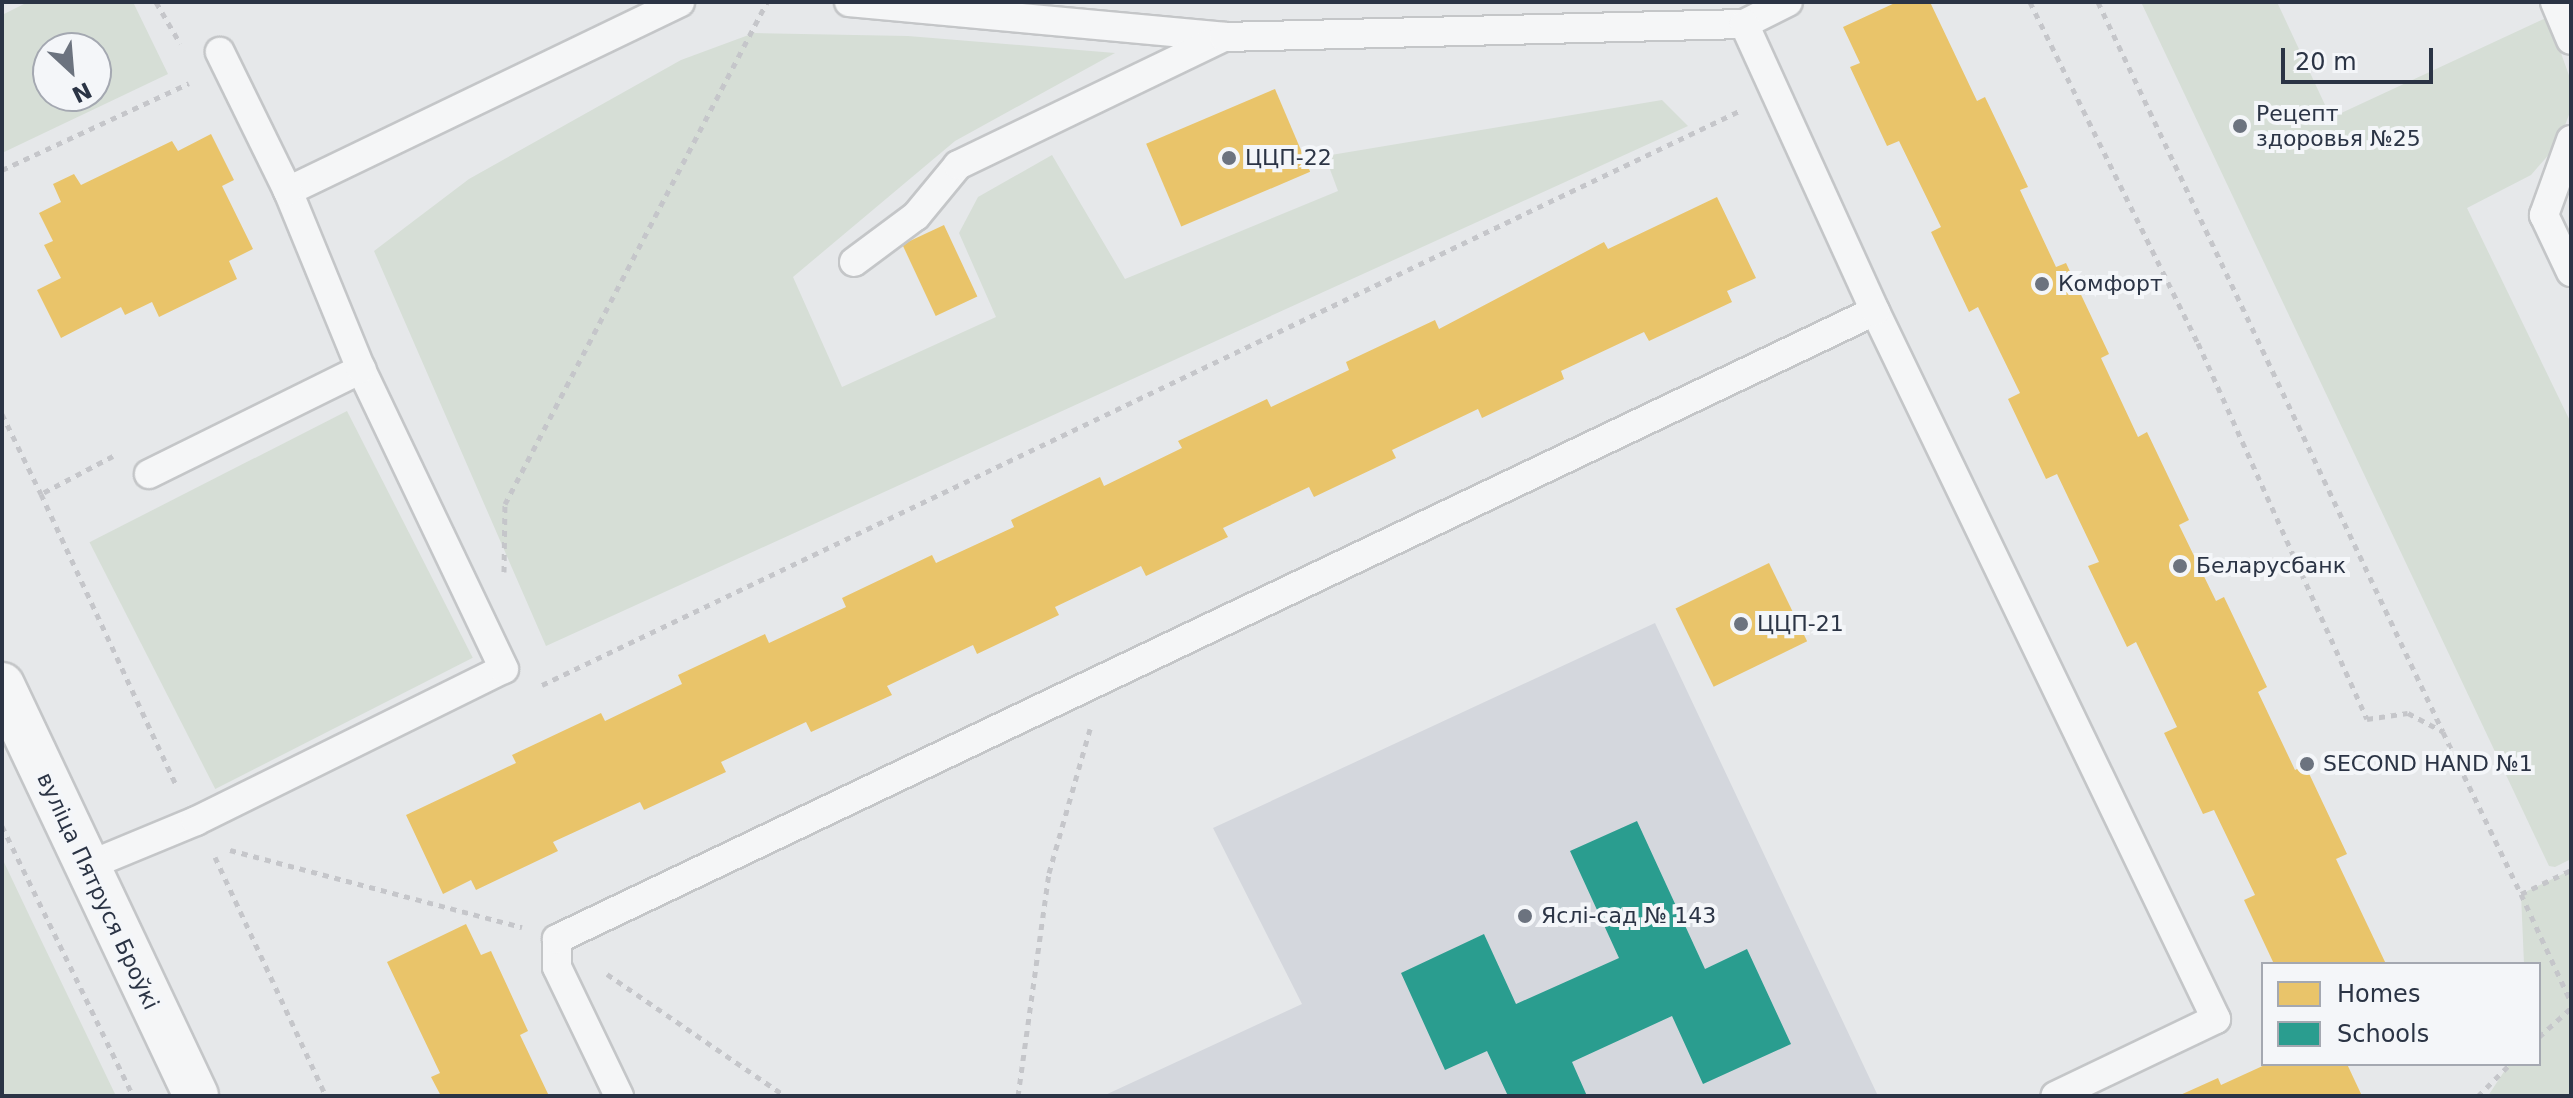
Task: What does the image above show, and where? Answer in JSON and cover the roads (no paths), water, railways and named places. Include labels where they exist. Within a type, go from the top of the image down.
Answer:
[{"type":"street","name":"вуліца Пятруся Броўкі","points":[[2,685],[85,867],[196,1096]]},
{"type":"lane","points":[[288,191],[680,2]]},
{"type":"lane","points":[[849,2],[1224,37],[1744,24],[1788,2]]},
{"type":"lane","points":[[2555,2],[2571,40]]},
{"type":"lane","points":[[1744,24],[1773,95],[1875,311],[2216,1019],[2055,1096]]},
{"type":"lane","points":[[854,262],[916,216],[958,165],[1224,37]]},
{"type":"lane","points":[[85,867],[196,821],[504,669],[361,369],[288,191],[220,52]]},
{"type":"lane","points":[[2571,140],[2544,215],[2571,272]]},
{"type":"lane","points":[[619,1096],[557,967],[557,939],[1875,311]]},
{"type":"lane","points":[[149,474],[361,369]]},
{"type":"place","name":"Рецепт здоровья №25","points":[[2240,126]]},
{"type":"place","name":"ЦЦП-22","points":[[1229,158]]},
{"type":"place","name":"Комфорт","points":[[2042,284]]},
{"type":"place","name":"Беларусбанк","points":[[2180,566]]},
{"type":"place","name":"ЦЦП-21","points":[[1741,624]]},
{"type":"place","name":"SECOND HAND №1","points":[[2307,764]]},
{"type":"place","name":"Яслі-сад № 143","points":[[1525,916]]}]
